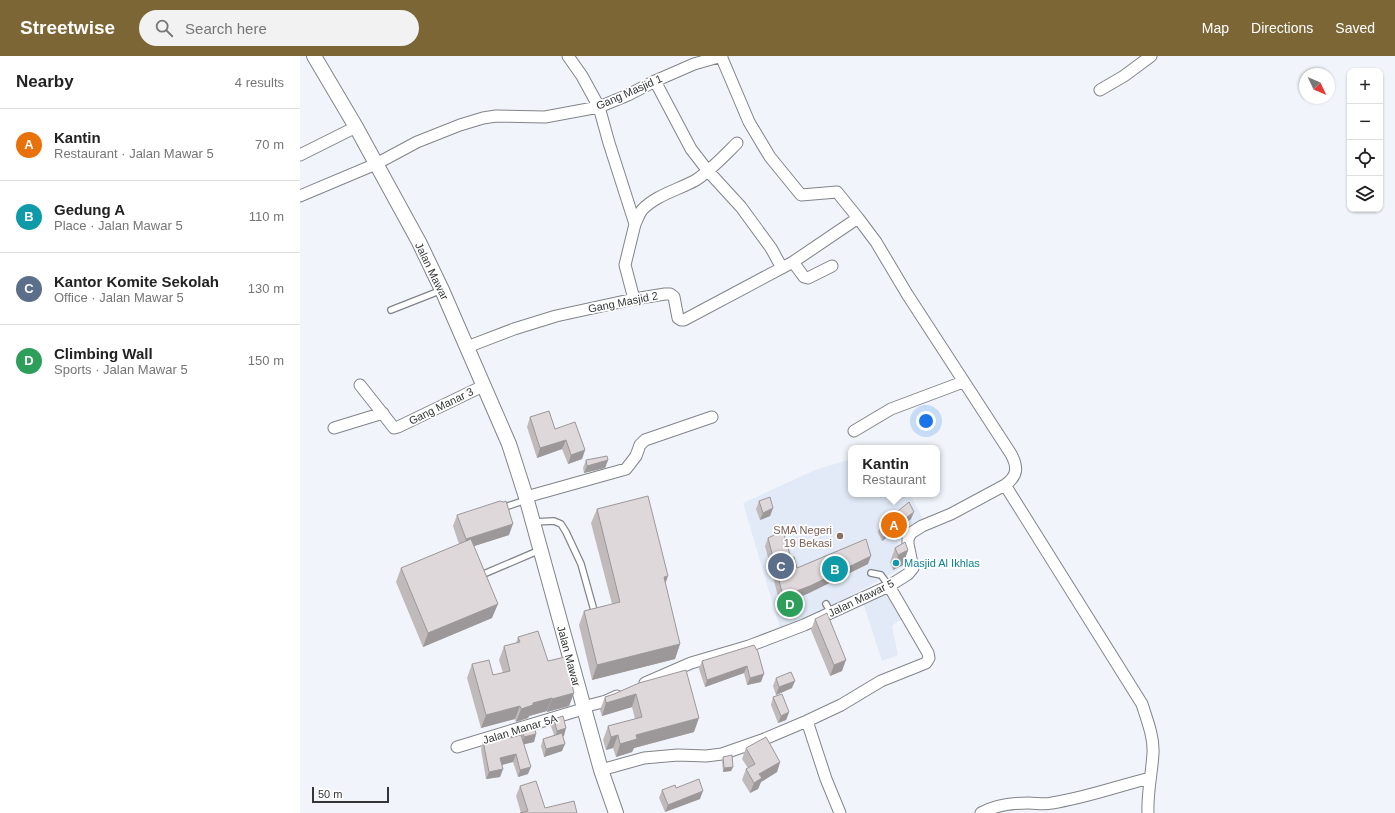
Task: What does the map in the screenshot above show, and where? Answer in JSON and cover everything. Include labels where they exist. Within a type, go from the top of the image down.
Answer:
[{"type":"street","name":"Jalan Mawar","points":[[314,56],[356,127],[418,242],[442,290],[509,444],[541,550],[600,770],[616,813]]},
{"type":"street","points":[[568,56],[582,76],[600,107],[609,143],[635,224]]},
{"type":"street","points":[[721,56],[750,122],[770,157],[799,193],[804,195],[837,192],[858,218],[876,242],[907,294],[1016,463],[1016,472],[1012,480],[1005,485],[1142,704],[1150,730],[1153,752],[1148,813]]},
{"type":"street","name":"Gang Masjid 1","points":[[300,196],[376,164],[417,142],[483,118],[496,116],[545,117],[600,107],[694,64],[721,56]]},
{"type":"street","points":[[1100,90],[1124,76],[1151,56]]},
{"type":"street","points":[[655,81],[691,149],[708,171],[740,207],[771,248],[782,268]]},
{"type":"street","points":[[300,155],[356,127]]},
{"type":"street","points":[[634,299],[626,265],[635,224],[641,211],[658,198],[694,180],[708,171],[737,143]]},
{"type":"street","name":"Gang Masjid 2","points":[[467,347],[514,329],[556,316],[634,299],[670,294],[674,297],[678,318],[684,320],[793,262],[858,218]]},
{"type":"street","points":[[793,262],[804,277],[808,278],[832,266]]},
{"type":"street","points":[[854,431],[891,409],[963,382]]},
{"type":"street","points":[[334,428],[383,413],[360,385]]},
{"type":"street","name":"Gang Manar 3","points":[[383,413],[394,428],[398,427],[483,386]]},
{"type":"street","points":[[526,499],[626,469],[636,456],[640,445],[645,440],[712,417]]},
{"type":"street","name":"Jalan Mawar 5","points":[[583,708],[606,701],[676,668],[749,646],[804,625],[828,608],[889,586],[908,574],[913,568],[908,544],[908,539],[912,533],[922,526],[952,514],[1005,485]]},
{"type":"street","points":[[600,770],[644,758],[678,755],[706,756],[722,754],[762,740],[807,721],[841,705],[881,681],[918,667],[929,660],[928,653],[889,586]]},
{"type":"street","name":"Jalan Manar 5A","points":[[457,748],[583,708]]},
{"type":"street","points":[[807,721],[826,779],[840,813]]},
{"type":"street","points":[[981,813],[990,808],[1029,803],[1043,809],[1150,778]]},
{"type":"lane","points":[[391,310],[442,290]]},
{"type":"lane","points":[[499,509],[526,499]]},
{"type":"lane","points":[[532,522],[554,521],[561,524],[581,564],[595,614]]},
{"type":"lane","points":[[479,576],[541,550]]},
{"type":"lane","points":[[870,573],[881,575],[889,586]]},
{"type":"shaded area","points":[[848,460],[848,497],[912,497],[923,519],[898,542],[905,566],[829,608],[780,628],[743,503],[815,470]]},
{"type":"shaded area","points":[[885,588],[908,620],[898,621],[892,626],[898,655],[882,661],[862,600]]},
{"type":"building","points":[[549,411],[555,429],[575,422],[585,450],[571,455],[566,440],[540,448],[530,417]]},
{"type":"building","points":[[607,456],[608,460],[587,466],[586,460]]},
{"type":"building","points":[[648,496],[668,576],[664,577],[680,644],[597,665],[584,611],[620,602],[597,509]]},
{"type":"building","points":[[770,497],[773,508],[763,513],[759,501]]},
{"type":"building","points":[[500,501],[506,501],[513,524],[466,539],[457,515]]},
{"type":"building","points":[[909,502],[914,512],[885,533],[881,525]]},
{"type":"building","points":[[783,531],[791,558],[794,557],[797,568],[866,539],[871,556],[810,586],[783,596],[768,538]]},
{"type":"building","points":[[471,539],[498,604],[428,633],[401,568]]},
{"type":"building","points":[[905,542],[908,550],[898,555],[895,548]]},
{"type":"building","points":[[827,613],[846,660],[834,665],[815,619]]},
{"type":"building","points":[[538,631],[548,661],[565,657],[574,693],[533,703],[533,705],[521,709],[520,706],[486,715],[472,664],[489,660],[493,675],[510,671],[504,646],[520,642],[518,637]]},
{"type":"building","points":[[754,645],[758,652],[764,674],[750,678],[747,666],[707,680],[702,661]]},
{"type":"building","points":[[686,670],[699,718],[636,735],[637,739],[620,744],[618,735],[611,737],[608,726],[642,717],[636,694],[606,703],[605,697],[639,683]]},
{"type":"building","points":[[791,672],[795,681],[779,687],[776,678]]},
{"type":"building","points":[[782,694],[789,712],[781,716],[773,697]]},
{"type":"building","points":[[563,716],[566,728],[557,731],[554,719]]},
{"type":"building","points":[[534,724],[536,734],[524,737],[522,728]]},
{"type":"building","points":[[562,733],[565,744],[546,749],[543,739]]},
{"type":"building","points":[[521,735],[531,767],[520,770],[516,754],[500,758],[503,769],[489,772],[483,741],[497,739],[497,741]]},
{"type":"building","points":[[766,737],[780,762],[759,774],[762,778],[754,783],[746,769],[755,764],[746,748]]},
{"type":"building","points":[[732,755],[733,767],[724,768],[723,757]]},
{"type":"building","points":[[699,779],[703,791],[668,805],[662,790],[675,785],[676,788]]},
{"type":"building","points":[[536,781],[545,808],[574,801],[577,813],[520,813],[528,811],[520,786]]},
{"type":"place","name":"Kantin","points":[[894,525]]},
{"type":"place","name":"SMA Negeri 19 Bekasi","points":[[840,536]]},
{"type":"place","name":"Masjid Al Ikhlas","points":[[896,563]]},
{"type":"place","name":"Kantor Komite Sekolah","points":[[781,566]]},
{"type":"place","name":"Gedung A","points":[[835,569]]},
{"type":"place","name":"Climbing Wall","points":[[790,604]]}]
